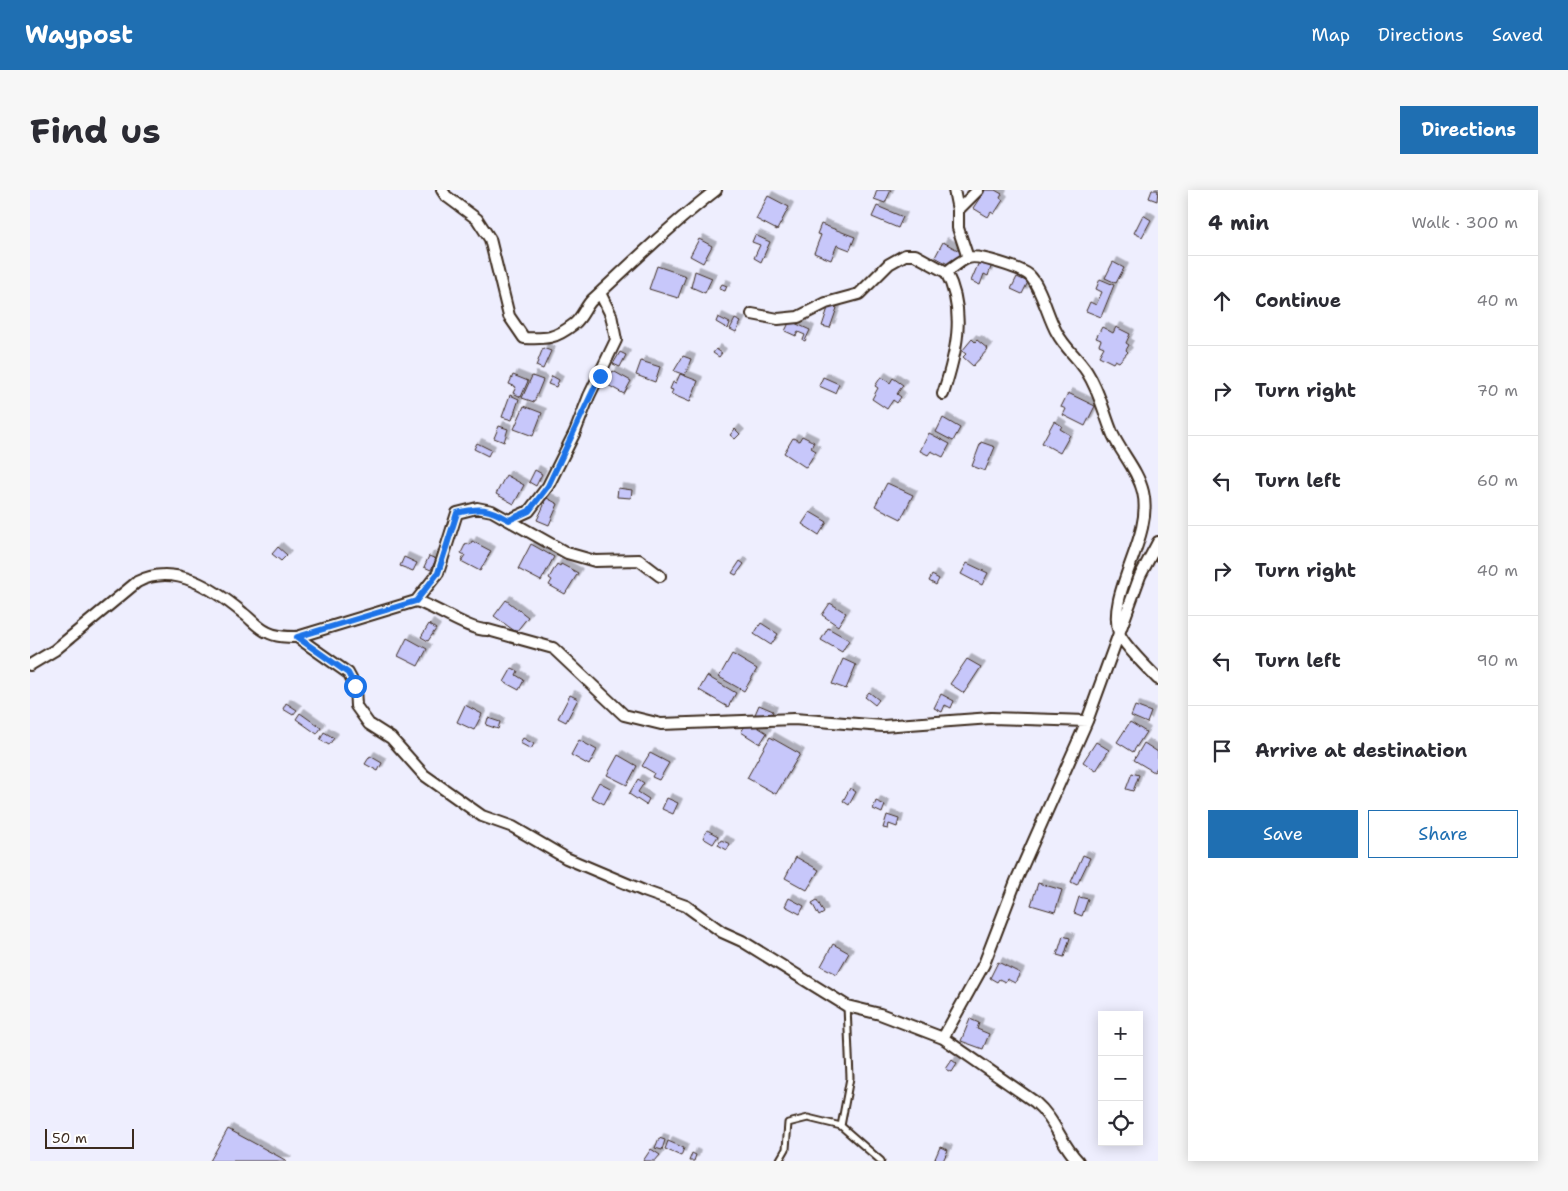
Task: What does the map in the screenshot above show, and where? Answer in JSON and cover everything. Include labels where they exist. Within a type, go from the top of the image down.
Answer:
[{"type":"street","points":[[442,190],[446,196],[477,218],[490,239],[509,316],[524,338],[547,340],[575,324],[590,302],[649,245],[716,190]]},
{"type":"street","points":[[954,190],[958,210],[958,228],[968,258]]},
{"type":"street","points":[[958,210],[978,190]]},
{"type":"street","points":[[752,314],[778,319],[798,317],[826,303],[859,294],[889,264],[905,255],[915,255],[946,272],[954,290],[958,328],[956,352],[943,394]]},
{"type":"street","points":[[946,272],[968,258],[989,259],[1029,275],[1043,300],[1048,317],[1058,335],[1087,371],[1098,392],[1114,436],[1143,492],[1145,512],[1141,532],[1119,602],[1119,633],[1158,679]]},
{"type":"street","points":[[509,520],[529,511],[548,486],[575,432],[589,396],[616,340],[611,315],[600,293]]},
{"type":"street","points":[[30,665],[56,650],[137,582],[150,575],[178,576],[216,591],[266,632],[281,637],[297,637],[416,601],[438,573],[457,513],[476,508],[492,511],[567,553],[595,561],[639,560],[660,576]]},
{"type":"street","points":[[943,1038],[984,964],[1016,881],[1087,720],[1140,576],[1158,542]]},
{"type":"street","points":[[416,601],[434,607],[479,630],[494,631],[553,648],[624,715],[661,724],[794,720],[883,726],[991,718],[1087,720]]},
{"type":"street","points":[[297,637],[348,673],[355,686],[356,706],[369,724],[391,738],[424,775],[482,816],[513,827],[566,858],[644,892],[686,906],[722,932],[742,941],[847,1006],[880,1014],[943,1038],[1035,1102],[1049,1114],[1071,1154],[1078,1161]]},
{"type":"lane","points":[[841,1126],[850,1078],[847,1006]]},
{"type":"lane","points":[[779,1161],[786,1148],[788,1123],[808,1118],[841,1126],[881,1161]]},
{"type":"building","points":[[877,190],[891,190],[885,203],[874,199]]},
{"type":"building","points":[[985,190],[995,190],[1002,194],[1000,198],[1003,200],[994,214],[991,212],[988,217],[973,208]]},
{"type":"building","points":[[1152,190],[1158,190],[1157,201],[1149,198]]},
{"type":"building","points":[[768,196],[789,207],[777,230],[756,219]]},
{"type":"building","points":[[877,206],[903,217],[898,228],[872,217]]},
{"type":"building","points":[[1143,215],[1151,220],[1142,237],[1134,233]]},
{"type":"building","points":[[821,224],[855,237],[850,250],[837,245],[831,260],[814,253],[821,235],[817,234]]},
{"type":"building","points":[[755,235],[770,242],[761,262],[754,258],[760,245],[752,242]]},
{"type":"building","points":[[699,239],[712,246],[703,263],[690,256]]},
{"type":"building","points":[[943,242],[963,253],[955,268],[935,257]]},
{"type":"building","points":[[979,262],[991,267],[988,276],[984,274],[980,285],[971,281]]},
{"type":"building","points":[[1113,262],[1124,268],[1116,283],[1105,278]]},
{"type":"building","points":[[657,266],[686,276],[678,298],[649,289]]},
{"type":"building","points":[[695,271],[712,278],[705,293],[691,287]]},
{"type":"building","points":[[1017,277],[1028,282],[1022,294],[1011,289]]},
{"type":"building","points":[[1100,279],[1114,285],[1101,317],[1086,311],[1090,302],[1096,305],[1102,292],[1096,289]]},
{"type":"building","points":[[722,284],[727,286],[725,291],[719,289]]},
{"type":"building","points":[[829,305],[837,308],[830,328],[822,326]]},
{"type":"building","points":[[718,317],[730,323],[728,329],[716,322]]},
{"type":"building","points":[[735,319],[741,322],[736,332],[730,329]]},
{"type":"building","points":[[790,321],[810,330],[805,341],[803,340],[805,335],[798,332],[796,336],[785,331]]},
{"type":"building","points":[[1102,327],[1113,333],[1116,327],[1130,334],[1126,343],[1129,345],[1126,350],[1128,352],[1119,362],[1115,360],[1113,363],[1099,356],[1104,347],[1099,345],[1101,340],[1096,338]]},
{"type":"building","points":[[972,339],[975,342],[977,340],[988,349],[973,366],[963,357],[966,354],[962,351]]},
{"type":"building","points":[[543,348],[551,351],[543,369],[536,366]]},
{"type":"building","points":[[716,349],[722,353],[719,357],[713,353]]},
{"type":"building","points":[[620,352],[626,355],[620,367],[613,364]]},
{"type":"building","points":[[683,356],[691,359],[685,375],[674,371]]},
{"type":"building","points":[[641,361],[660,367],[655,382],[636,375]]},
{"type":"building","points":[[613,371],[631,381],[624,394],[606,384]]},
{"type":"building","points":[[680,374],[698,381],[690,402],[671,394],[673,390],[670,389],[673,382],[676,383]]},
{"type":"building","points":[[513,375],[528,381],[521,397],[513,393],[516,387],[509,384]]},
{"type":"building","points":[[532,376],[543,380],[534,402],[522,398]]},
{"type":"building","points":[[552,376],[559,380],[556,387],[548,384]]},
{"type":"building","points":[[823,377],[839,384],[835,393],[819,386]]},
{"type":"building","points":[[881,377],[890,383],[893,378],[903,385],[897,394],[901,397],[897,403],[893,400],[887,409],[872,399],[878,388],[875,386]]},
{"type":"building","points":[[1068,393],[1095,406],[1085,426],[1063,415],[1066,409],[1061,407]]},
{"type":"building","points":[[510,395],[519,399],[512,420],[502,417]]},
{"type":"building","points":[[524,406],[542,413],[533,436],[514,429]]},
{"type":"building","points":[[943,418],[960,428],[953,441],[936,432]]},
{"type":"building","points":[[1054,421],[1062,426],[1060,429],[1070,435],[1060,453],[1042,443]]},
{"type":"building","points":[[499,426],[508,429],[504,442],[494,438]]},
{"type":"building","points":[[735,429],[740,434],[735,439],[730,435]]},
{"type":"building","points":[[929,433],[950,444],[943,457],[931,451],[928,455],[920,451]]},
{"type":"building","points":[[802,436],[814,442],[811,448],[816,451],[805,467],[784,453],[793,438],[799,441]]},
{"type":"building","points":[[981,442],[995,447],[985,471],[972,466]]},
{"type":"building","points":[[477,443],[491,450],[488,456],[474,449]]},
{"type":"building","points":[[535,470],[542,474],[536,486],[529,482]]},
{"type":"building","points":[[506,475],[524,485],[514,504],[496,494]]},
{"type":"building","points":[[887,483],[913,495],[901,519],[875,506]]},
{"type":"building","points":[[618,488],[632,490],[631,498],[617,497]]},
{"type":"building","points":[[545,497],[558,504],[549,525],[537,520],[545,503],[542,502]]},
{"type":"building","points":[[810,512],[827,522],[819,535],[802,524]]},
{"type":"building","points":[[472,541],[491,551],[480,571],[461,561],[465,555],[461,553],[466,543],[470,545]]},
{"type":"building","points":[[531,544],[554,557],[541,581],[518,569]]},
{"type":"building","points":[[278,547],[287,555],[281,561],[272,554]]},
{"type":"building","points":[[429,556],[436,559],[431,570],[424,567]]},
{"type":"building","points":[[404,557],[417,563],[413,571],[400,566]]},
{"type":"building","points":[[740,561],[744,564],[736,575],[732,573]]},
{"type":"building","points":[[967,563],[988,573],[982,585],[961,574]]},
{"type":"building","points":[[557,564],[560,566],[561,564],[578,573],[565,594],[549,585],[552,580],[549,578]]},
{"type":"building","points":[[932,575],[939,579],[936,585],[929,581]]},
{"type":"building","points":[[506,600],[528,617],[516,632],[494,616]]},
{"type":"building","points":[[830,603],[846,613],[838,626],[822,615]]},
{"type":"building","points":[[761,623],[778,634],[771,645],[754,634]]},
{"type":"building","points":[[429,624],[436,629],[428,641],[421,637]]},
{"type":"building","points":[[828,628],[849,640],[842,652],[821,640]]},
{"type":"building","points":[[407,638],[427,649],[418,666],[398,656]]},
{"type":"building","points":[[732,654],[757,669],[744,691],[719,677]]},
{"type":"building","points":[[843,659],[856,665],[846,689],[832,684]]},
{"type":"building","points":[[967,659],[981,667],[964,693],[950,684]]},
{"type":"building","points":[[512,668],[518,671],[516,675],[524,680],[519,690],[504,682]]},
{"type":"building","points":[[707,676],[736,693],[728,707],[699,690]]},
{"type":"building","points":[[869,692],[879,700],[875,705],[865,697]]},
{"type":"building","points":[[941,694],[954,701],[951,708],[945,705],[942,712],[934,708]]},
{"type":"building","points":[[570,695],[578,699],[566,722],[558,718]]},
{"type":"building","points":[[286,703],[297,710],[293,715],[283,709]]},
{"type":"building","points":[[465,705],[482,714],[474,730],[457,722]]},
{"type":"building","points":[[759,705],[773,711],[767,725],[753,719]]},
{"type":"building","points":[[1135,706],[1151,712],[1147,723],[1131,716]]},
{"type":"building","points":[[300,713],[321,728],[317,734],[296,719]]},
{"type":"building","points":[[488,718],[500,722],[498,729],[486,725]]},
{"type":"building","points":[[748,721],[767,733],[760,744],[741,732]]},
{"type":"building","points":[[1130,722],[1146,732],[1133,752],[1117,742]]},
{"type":"building","points":[[324,732],[334,738],[329,745],[320,740]]},
{"type":"building","points":[[770,737],[800,754],[776,794],[747,778]]},
{"type":"building","points":[[523,738],[534,744],[531,749],[520,743]]},
{"type":"building","points":[[579,740],[597,750],[589,765],[571,755]]},
{"type":"building","points":[[1096,742],[1109,750],[1096,771],[1083,762]]},
{"type":"building","points":[[1144,743],[1158,752],[1158,766],[1154,772],[1134,760]]},
{"type":"building","points":[[650,753],[669,763],[659,780],[652,777],[654,773],[642,766]]},
{"type":"building","points":[[618,755],[637,766],[627,785],[607,775]]},
{"type":"building","points":[[370,756],[382,763],[378,771],[365,764]]},
{"type":"building","points":[[1132,773],[1139,775],[1133,791],[1126,789]]},
{"type":"building","points":[[638,779],[644,783],[638,792],[649,799],[646,805],[629,794]]},
{"type":"building","points":[[599,782],[612,789],[604,804],[591,797]]},
{"type":"building","points":[[850,788],[856,792],[849,805],[843,801]]},
{"type":"building","points":[[667,798],[678,803],[673,814],[662,809]]},
{"type":"building","points":[[876,801],[885,805],[882,813],[873,809]]},
{"type":"building","points":[[887,815],[899,819],[897,827],[889,824],[888,829],[883,828]]},
{"type":"building","points":[[707,830],[718,836],[713,844],[703,838]]},
{"type":"building","points":[[721,840],[730,844],[727,850],[718,845]]},
{"type":"building","points":[[1083,855],[1090,858],[1077,885],[1071,882]]},
{"type":"building","points":[[796,857],[819,870],[807,890],[785,878]]},
{"type":"building","points":[[1038,883],[1062,890],[1055,912],[1031,905]]},
{"type":"building","points":[[1079,897],[1088,899],[1082,916],[1074,913]]},
{"type":"building","points":[[789,898],[804,906],[800,914],[785,906]]},
{"type":"building","points":[[817,900],[824,913],[819,916],[812,903]]},
{"type":"building","points":[[1063,936],[1070,938],[1064,957],[1057,955]]},
{"type":"building","points":[[833,944],[849,953],[837,974],[821,966]]},
{"type":"building","points":[[998,962],[1020,973],[1015,983],[1007,979],[1005,982],[999,979],[997,982],[990,978]]},
{"type":"building","points":[[970,1019],[979,1023],[977,1029],[989,1034],[983,1049],[961,1041]]},
{"type":"building","points":[[952,1060],[957,1064],[952,1072],[946,1069]]},
{"type":"building","points":[[228,1129],[287,1161],[210,1161]]},
{"type":"building","points":[[659,1138],[665,1140],[662,1150],[655,1148]]},
{"type":"building","points":[[668,1141],[684,1148],[681,1156],[665,1149]]},
{"type":"building","points":[[940,1147],[948,1150],[943,1161],[934,1161]]},
{"type":"building","points":[[651,1149],[660,1155],[655,1161],[643,1161]]},
{"type":"building","points":[[692,1153],[696,1155],[694,1161],[689,1161]]},
{"type":"route","points":[[355,686],[348,673],[297,637],[416,601],[438,573],[457,513],[476,508],[492,511],[509,520],[529,511],[548,486],[600,376]]}]
